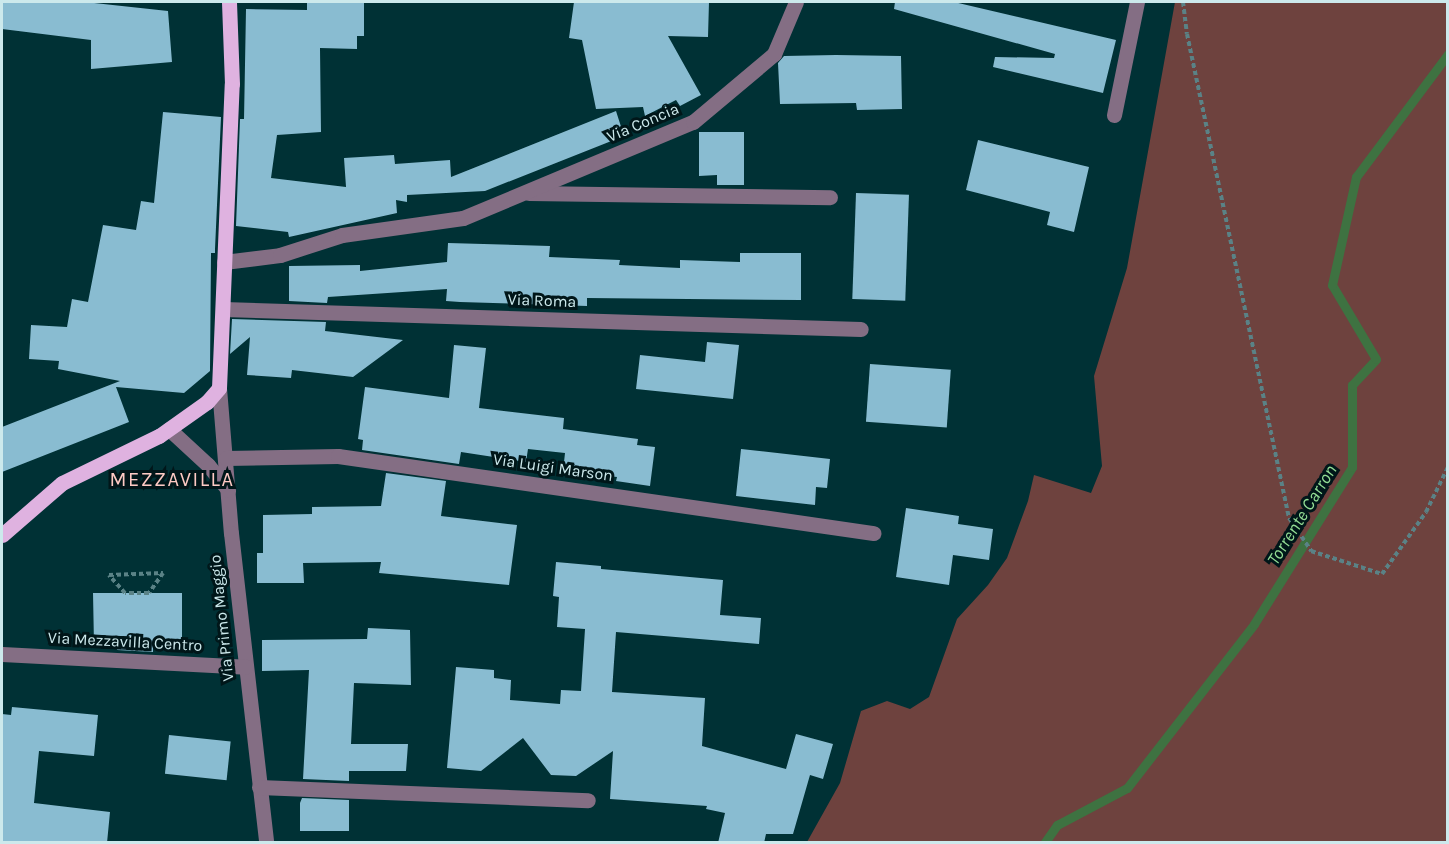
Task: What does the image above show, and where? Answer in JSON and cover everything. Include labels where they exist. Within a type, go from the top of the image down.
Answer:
[{"type":"main road","points":[[2,535],[62,483],[159,436],[207,402],[219,388],[232,84],[229,2]]},
{"type":"street","name":"Via Concia","points":[[224,262],[280,255],[342,235],[463,218],[693,122],[774,54],[796,2]]},
{"type":"street","points":[[1114,115],[1137,2]]},
{"type":"street","name":"Via Concia","points":[[523,193],[830,197]]},
{"type":"street","name":"Via Roma","points":[[223,309],[861,329]]},
{"type":"street","name":"Via Primo Maggio","points":[[219,388],[246,667],[266,843]]},
{"type":"street","points":[[169,429],[208,465],[228,490]]},
{"type":"street","name":"Via Luigi Marson","points":[[226,458],[338,456],[873,533]]},
{"type":"street","name":"Via Mezzavilla Centro","points":[[2,654],[246,667]]},
{"type":"street","points":[[259,787],[588,800]]},
{"type":"path","points":[[1183,2],[1187,34],[1289,518],[1311,551],[1382,574],[1426,512],[1448,467]]},
{"type":"path","points":[[163,573],[148,593],[125,592],[109,575],[163,573]]},
{"type":"shaded area","points":[[1175,2],[1447,2],[1447,842],[807,842],[840,783],[861,711],[887,701],[910,709],[929,697],[957,619],[988,585],[1007,558],[1028,501],[1034,475],[1091,493],[1102,466],[1094,376],[1127,268]]},
{"type":"building","points":[[2,2],[85,2],[168,11],[172,62],[91,69],[91,40],[2,29]]},
{"type":"building","points":[[307,2],[364,2],[364,36],[357,36],[357,49],[320,48],[321,132],[277,135],[271,178],[346,187],[344,158],[394,155],[395,164],[450,160],[451,177],[616,111],[624,136],[485,191],[407,195],[407,202],[396,200],[397,213],[289,237],[288,232],[236,226],[240,119],[244,119],[246,9],[307,10]]},
{"type":"building","points":[[574,2],[709,2],[708,37],[668,36],[701,95],[680,106],[676,100],[645,116],[643,107],[596,109],[582,40],[569,38]]},
{"type":"building","points":[[895,2],[954,2],[1116,40],[1103,93],[993,67],[995,57],[1054,58],[1055,54],[894,9]]},
{"type":"building","points":[[784,56],[901,56],[902,109],[857,110],[856,103],[780,104],[778,63]]},
{"type":"building","points":[[163,112],[221,117],[215,253],[211,253],[210,371],[184,393],[116,387],[129,422],[2,472],[2,427],[120,381],[58,369],[59,361],[29,359],[31,325],[67,327],[72,299],[88,302],[103,225],[136,230],[141,201],[154,203]]},
{"type":"building","points":[[699,132],[744,132],[744,185],[717,185],[717,175],[699,176]]},
{"type":"building","points":[[978,140],[1089,167],[1074,232],[1047,225],[1050,212],[966,190]]},
{"type":"building","points":[[856,193],[909,195],[905,301],[852,299]]},
{"type":"building","points":[[448,243],[550,246],[549,257],[620,260],[619,265],[680,268],[680,260],[740,262],[740,253],[801,253],[801,300],[587,298],[587,306],[446,301],[447,289],[328,297],[327,303],[289,301],[289,266],[360,265],[360,271],[447,262]]},
{"type":"building","points":[[232,319],[326,322],[325,331],[403,340],[353,377],[292,370],[291,378],[247,375],[250,337],[230,354]]},
{"type":"building","points":[[707,342],[739,345],[733,399],[636,389],[640,355],[705,362]]},
{"type":"building","points":[[454,345],[486,348],[479,408],[564,418],[563,429],[638,439],[637,445],[655,447],[650,486],[616,481],[617,477],[563,471],[565,453],[528,449],[526,462],[461,452],[459,464],[362,450],[363,440],[358,439],[365,387],[449,398]]},
{"type":"building","points":[[870,364],[951,370],[947,428],[866,422]]},
{"type":"building","points":[[741,449],[830,459],[827,488],[816,487],[815,505],[736,496]]},
{"type":"building","points":[[386,473],[446,481],[441,516],[517,525],[509,585],[379,573],[381,562],[303,563],[304,583],[257,583],[257,553],[263,553],[263,515],[312,514],[312,507],[381,506]]},
{"type":"building","points":[[906,508],[959,516],[958,524],[993,529],[989,560],[953,555],[949,585],[896,577]]},
{"type":"building","points":[[556,562],[601,566],[601,569],[723,580],[720,615],[761,618],[759,644],[616,632],[612,692],[705,698],[702,746],[786,769],[796,734],[833,744],[823,779],[810,775],[793,834],[766,834],[764,843],[718,843],[725,813],[706,809],[707,806],[610,799],[613,751],[576,776],[551,775],[523,738],[481,771],[447,768],[456,667],[494,670],[494,678],[511,680],[510,700],[560,704],[561,690],[581,691],[585,629],[557,627],[559,597],[553,596]]},
{"type":"building","points":[[93,593],[182,593],[182,647],[153,647],[153,652],[117,650],[117,645],[94,645]]},
{"type":"building","points":[[368,628],[410,630],[411,685],[354,683],[351,744],[408,744],[406,771],[349,771],[349,781],[303,779],[309,670],[262,671],[262,640],[367,639]]},
{"type":"building","points":[[12,707],[98,715],[94,756],[39,751],[34,803],[110,812],[107,843],[2,843],[2,714],[11,715]]},
{"type":"building","points":[[169,735],[231,741],[227,780],[165,774]]},
{"type":"building","points":[[302,798],[349,800],[349,831],[300,831]]},
{"type":"waterway","name":"Torrente Carron","points":[[1045,842],[1057,825],[1127,788],[1254,624],[1352,467],[1352,385],[1376,359],[1332,285],[1356,177],[1448,54]]},
{"type":"district","name":"MEZZAVILLA","points":[[172,479]]}]
